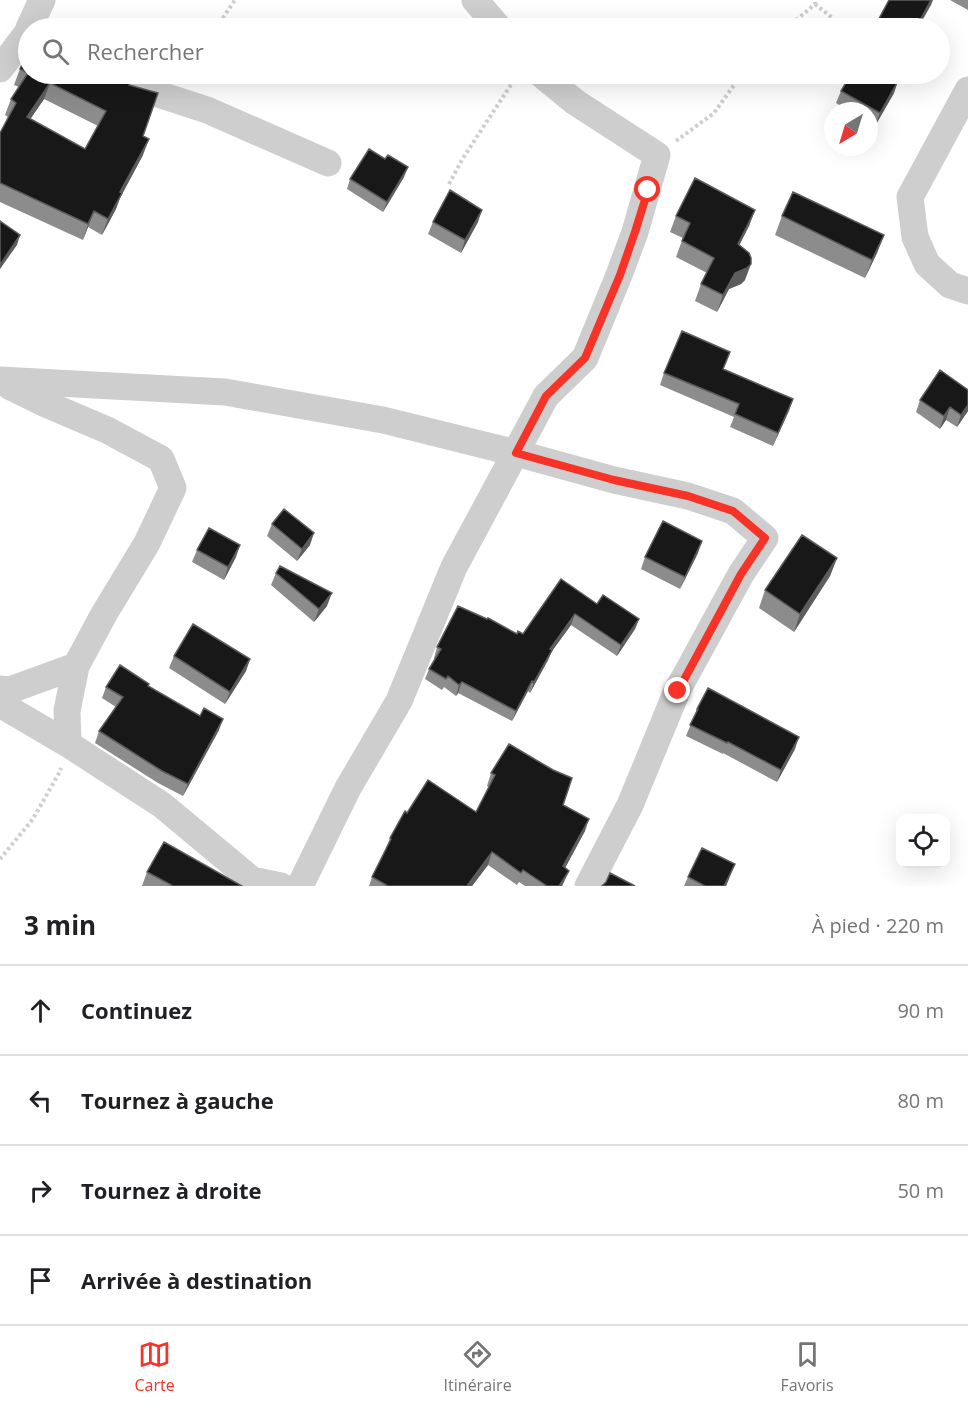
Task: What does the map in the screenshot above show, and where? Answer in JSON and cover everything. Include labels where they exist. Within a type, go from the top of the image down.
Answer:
[{"type":"street","points":[[34,18],[42,0]]},
{"type":"street","points":[[475,0],[490,18]]},
{"type":"street","points":[[0,69],[18,45]]},
{"type":"street","points":[[127,84],[207,110],[328,163]]},
{"type":"street","points":[[300,886],[348,788],[399,701],[454,567],[546,396],[585,358],[620,275],[635,232],[657,155],[575,102],[554,84]]},
{"type":"street","points":[[968,90],[910,197],[915,237],[927,264],[951,285],[968,291]]},
{"type":"street","points":[[0,381],[225,392],[383,420],[614,480],[688,496],[733,511],[765,538],[741,574],[678,691],[630,805],[588,886]]},
{"type":"street","points":[[0,381],[107,430],[161,459],[173,488],[147,543],[76,666],[67,711],[68,744]]},
{"type":"street","points":[[0,689],[10,690],[76,666]]},
{"type":"street","points":[[0,704],[68,744],[162,806],[254,883],[281,886]]},
{"type":"path","points":[[223,18],[235,0]]},
{"type":"path","points":[[798,18],[815,2],[833,18]]},
{"type":"path","points":[[450,184],[512,84]]},
{"type":"path","points":[[657,155],[714,113],[735,84]]},
{"type":"path","points":[[0,858],[33,819],[59,773],[68,744]]},
{"type":"building","points":[[889,0],[931,0],[921,18],[879,18]]},
{"type":"building","points":[[21,84],[49,84],[27,117],[85,149],[106,111],[52,84],[130,84],[158,93],[143,136],[149,139],[108,219],[94,211],[88,224],[0,183],[0,133],[16,103],[11,99]]},
{"type":"building","points":[[845,84],[896,84],[880,113],[878,102],[860,102],[841,91]]},
{"type":"building","points":[[369,149],[385,159],[388,155],[408,167],[387,202],[350,179]]},
{"type":"building","points":[[695,178],[755,210],[738,244],[749,253],[751,264],[735,273],[723,295],[701,284],[714,258],[682,241],[690,223],[676,216]]},
{"type":"building","points":[[450,190],[482,210],[465,240],[433,222]]},
{"type":"building","points":[[793,192],[884,235],[872,260],[782,216]]},
{"type":"building","points":[[0,221],[20,235],[0,265]]},
{"type":"building","points":[[682,331],[730,352],[723,369],[793,399],[778,433],[735,414],[739,404],[664,373]]},
{"type":"building","points":[[940,370],[968,390],[968,405],[961,415],[950,407],[944,416],[920,400]]},
{"type":"building","points":[[284,509],[314,533],[302,549],[272,524]]},
{"type":"building","points":[[663,521],[702,541],[685,577],[645,557]]},
{"type":"building","points":[[209,528],[240,545],[228,567],[197,550]]},
{"type":"building","points":[[802,535],[837,558],[800,614],[765,590]]},
{"type":"building","points":[[280,566],[332,593],[319,609],[276,573]]},
{"type":"building","points":[[561,579],[597,604],[603,595],[639,619],[621,645],[575,614],[550,649],[552,650],[516,711],[462,682],[459,685],[448,676],[446,679],[429,669],[441,649],[437,647],[458,606],[488,618],[517,634],[518,631],[523,634]]},
{"type":"building","points":[[193,624],[250,659],[230,692],[174,656]]},
{"type":"building","points":[[120,665],[149,684],[148,686],[200,716],[204,708],[223,719],[188,784],[162,771],[99,731],[123,697],[106,687]]},
{"type":"building","points":[[708,688],[799,737],[781,770],[690,725]]},
{"type":"building","points":[[509,744],[553,770],[572,778],[563,805],[589,819],[563,866],[569,871],[559,886],[547,886],[523,870],[521,873],[492,852],[467,886],[388,886],[372,877],[405,811],[407,813],[428,780],[476,812],[495,775],[491,773]]},
{"type":"building","points":[[164,842],[242,886],[173,886],[147,872]]},
{"type":"building","points":[[702,848],[735,864],[724,886],[705,886],[688,877]]},
{"type":"building","points":[[610,873],[635,886],[602,886]]},
{"type":"route","points":[[648,190],[620,275],[585,358],[546,396],[516,453],[614,480],[688,496],[733,511],[765,538],[741,574],[678,691]]}]
